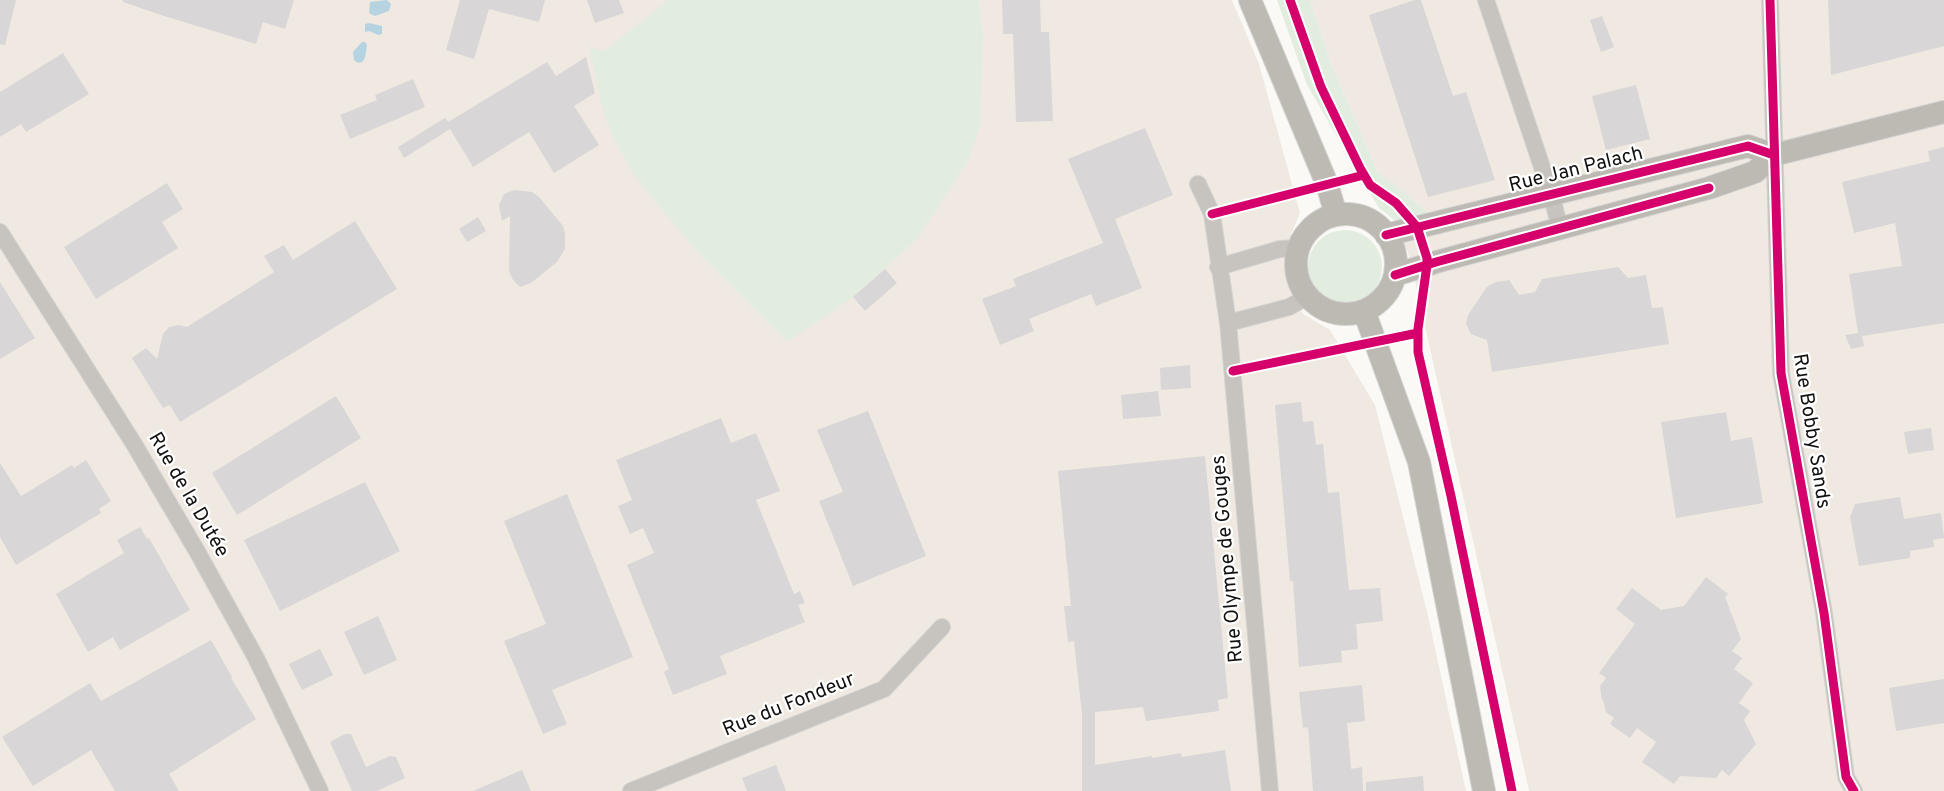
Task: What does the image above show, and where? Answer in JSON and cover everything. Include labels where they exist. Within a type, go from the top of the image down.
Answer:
[{"type":"main road","points":[[1250,0],[1327,184],[1336,215]]},
{"type":"main road","points":[[1395,275],[1709,188],[1755,172],[1774,155],[1944,112]]},
{"type":"main road","name":"Rue Jan Palach","points":[[1386,235],[1748,146],[1774,155]]},
{"type":"main road","points":[[1336,215],[1360,216],[1375,223],[1386,235],[1395,254],[1395,275],[1387,293],[1373,307],[1344,314],[1333,313],[1323,309],[1307,297],[1296,274],[1295,261],[1298,248],[1306,233],[1319,221],[1336,215]]},
{"type":"main road","points":[[1364,311],[1419,462],[1484,791]]},
{"type":"street","points":[[1486,0],[1551,194],[1560,228]]},
{"type":"street","name":"Rue Bobby Sands","points":[[1770,0],[1781,374],[1824,613],[1846,777],[1854,791]]},
{"type":"street","name":"Rue Olympe de Gouges","points":[[1198,183],[1212,214],[1228,323],[1270,791]]},
{"type":"street","name":"Rue de la Dutée","points":[[0,232],[134,444],[198,553],[256,658],[320,791]]},
{"type":"street","points":[[1218,267],[1280,249],[1298,248]]},
{"type":"street","points":[[1228,323],[1289,307],[1307,297]]},
{"type":"street","name":"Rue du Fondeur","points":[[631,791],[884,689],[942,627]]},
{"type":"shaded area","points":[[0,0],[1232,0],[1259,64],[1300,213],[1285,256],[1286,277],[1303,314],[1330,330],[1375,405],[1428,616],[1466,791],[0,791]]},
{"type":"shaded area","points":[[1310,0],[1944,0],[1944,791],[1529,791],[1410,259],[1397,222],[1429,213],[1377,171],[1332,66]]},
{"type":"green space","points":[[669,0],[978,0],[983,35],[980,124],[969,159],[918,238],[853,297],[788,342],[693,247],[637,179],[614,140],[602,106],[589,47],[604,51]]},
{"type":"green space","points":[[1277,0],[1310,0],[1332,66],[1377,171],[1429,213],[1397,222],[1379,208],[1307,85]]},
{"type":"green space","points":[[1345,230],[1366,236],[1376,246],[1382,267],[1376,288],[1366,298],[1345,304],[1324,298],[1314,288],[1308,267],[1314,246],[1324,236]]},
{"type":"water","points":[[387,0],[391,4],[389,11],[375,16],[369,13],[370,2]]},
{"type":"water","points":[[365,24],[382,26],[382,34],[365,32]]},
{"type":"water","points":[[362,42],[367,45],[365,58],[358,63],[354,60],[353,52]]},
{"type":"building","points":[[0,0],[16,0],[5,45],[0,44]]},
{"type":"building","points":[[123,0],[294,0],[285,29],[263,22],[256,44],[161,15],[123,2]]},
{"type":"building","points":[[460,0],[545,0],[539,22],[489,9],[474,59],[446,50]]},
{"type":"building","points":[[587,0],[619,0],[624,13],[595,23]]},
{"type":"building","points":[[1002,0],[1040,0],[1041,32],[1049,32],[1053,121],[1016,122],[1013,34],[1003,34]]},
{"type":"building","points":[[1421,0],[1453,96],[1466,92],[1495,180],[1428,197],[1369,15]]},
{"type":"building","points":[[1828,0],[1944,0],[1944,46],[1831,75]]},
{"type":"building","points":[[1602,16],[1614,47],[1601,52],[1590,20]]},
{"type":"building","points":[[63,53],[89,94],[26,132],[21,124],[0,137],[0,92]]},
{"type":"building","points":[[586,57],[595,93],[574,106],[599,145],[554,173],[529,132],[473,167],[450,129],[404,158],[398,147],[445,118],[448,122],[547,62],[556,76]]},
{"type":"building","points":[[413,79],[425,107],[350,139],[340,115],[377,100],[375,95]]},
{"type":"building","points":[[1636,85],[1650,139],[1606,150],[1592,96]]},
{"type":"building","points":[[1145,128],[1173,195],[1115,219],[1142,288],[1096,306],[1091,294],[1029,319],[1034,331],[1000,345],[982,299],[1016,286],[1013,279],[1103,243],[1068,159]]},
{"type":"building","points":[[1944,147],[1944,323],[1862,336],[1864,346],[1851,349],[1845,335],[1858,333],[1849,274],[1902,266],[1895,223],[1854,233],[1842,182],[1930,161],[1928,151]]},
{"type":"building","points":[[167,183],[183,209],[162,222],[178,248],[96,299],[64,247]]},
{"type":"building","points":[[515,190],[532,192],[539,197],[563,226],[565,234],[565,249],[557,262],[531,283],[520,287],[513,280],[509,271],[510,216],[502,221],[499,205],[504,194]]},
{"type":"building","points":[[478,217],[486,231],[467,242],[459,229]]},
{"type":"building","points":[[355,221],[397,289],[180,422],[170,405],[163,408],[132,358],[146,348],[157,359],[163,334],[169,327],[179,325],[187,327],[274,272],[264,256],[284,245],[293,260]]},
{"type":"building","points":[[1618,267],[1628,278],[1646,275],[1652,308],[1663,307],[1669,344],[1492,372],[1487,340],[1471,334],[1466,324],[1468,315],[1487,287],[1496,282],[1509,280],[1519,295],[1535,292],[1542,279]]},
{"type":"building","points":[[885,269],[897,283],[865,311],[853,297]]},
{"type":"building","points":[[0,282],[35,338],[0,359]]},
{"type":"building","points":[[1190,365],[1191,388],[1161,390],[1160,368]]},
{"type":"building","points":[[1158,391],[1161,416],[1123,419],[1121,395]]},
{"type":"building","points":[[336,396],[361,438],[237,515],[212,473]]},
{"type":"building","points":[[1301,402],[1303,422],[1313,421],[1316,445],[1323,444],[1328,493],[1339,492],[1349,590],[1380,588],[1383,621],[1356,624],[1358,649],[1341,651],[1342,662],[1299,667],[1293,581],[1290,581],[1275,405]]},
{"type":"building","points":[[868,411],[926,556],[853,586],[819,501],[843,492],[817,430]]},
{"type":"building","points":[[1726,412],[1731,441],[1752,437],[1763,503],[1676,518],[1661,422]]},
{"type":"building","points":[[721,418],[731,443],[756,433],[780,491],[756,500],[794,594],[800,591],[805,603],[798,605],[805,622],[720,656],[727,674],[673,695],[664,672],[669,669],[627,565],[654,553],[643,528],[630,534],[618,506],[632,500],[616,460]]},
{"type":"building","points":[[1931,428],[1934,450],[1908,454],[1904,432]]},
{"type":"building","points":[[1205,456],[1228,698],[1218,700],[1219,711],[1146,721],[1143,707],[1095,712],[1095,765],[1152,756],[1152,758],[1181,753],[1182,757],[1225,750],[1231,791],[1082,791],[1082,714],[1074,641],[1068,642],[1064,606],[1071,606],[1058,471]]},
{"type":"building","points":[[86,460],[111,501],[99,509],[101,513],[16,565],[0,537],[0,463],[21,496],[72,465],[74,468]]},
{"type":"building","points":[[365,482],[400,551],[280,611],[244,540]]},
{"type":"building","points":[[567,494],[633,657],[552,690],[567,724],[543,734],[504,641],[546,624],[504,521]]},
{"type":"building","points":[[1900,497],[1904,519],[1941,513],[1944,538],[1933,540],[1934,547],[1910,551],[1910,558],[1859,566],[1850,517],[1855,504]]},
{"type":"building","points":[[140,527],[147,539],[149,538],[190,610],[120,650],[113,637],[88,652],[56,594],[124,553],[117,540]]},
{"type":"building","points":[[1706,577],[1728,594],[1725,597],[1741,639],[1732,651],[1742,658],[1734,669],[1753,683],[1739,703],[1750,711],[1744,720],[1756,744],[1729,776],[1722,770],[1716,778],[1680,776],[1674,784],[1642,762],[1656,742],[1637,728],[1630,738],[1610,724],[1614,718],[1606,712],[1600,686],[1606,678],[1599,673],[1635,624],[1616,609],[1632,588],[1661,610],[1684,606]]},
{"type":"building","points":[[378,616],[397,660],[364,675],[344,632]]},
{"type":"building","points":[[211,640],[256,719],[169,774],[179,791],[115,791],[91,750],[33,786],[2,737],[90,683],[101,701]]},
{"type":"building","points":[[320,649],[333,675],[302,690],[289,664]]},
{"type":"building","points":[[1944,679],[1944,723],[1896,731],[1889,688]]},
{"type":"building","points":[[1362,685],[1365,721],[1347,723],[1351,769],[1362,767],[1363,791],[1313,791],[1308,727],[1303,728],[1299,692]]},
{"type":"building","points":[[345,734],[351,734],[366,767],[390,756],[396,757],[405,778],[377,791],[352,791],[330,742]]},
{"type":"building","points":[[776,765],[786,791],[747,791],[742,778]]},
{"type":"building","points":[[522,770],[531,791],[473,791]]},
{"type":"building","points":[[1423,776],[1424,791],[1366,791],[1366,782]]},
{"type":"cycle path","points":[[1290,0],[1321,87],[1360,168],[1370,185],[1396,203],[1417,227],[1427,258],[1418,329],[1418,352],[1451,496],[1512,791]]},
{"type":"cycle path","points":[[1770,0],[1781,373],[1824,613],[1846,777],[1854,791]]},
{"type":"cycle path","points":[[1386,235],[1748,146],[1774,155]]},
{"type":"cycle path","points":[[1212,214],[1364,175]]},
{"type":"cycle path","points":[[1395,275],[1709,188]]},
{"type":"cycle path","points":[[1233,371],[1418,333]]}]
